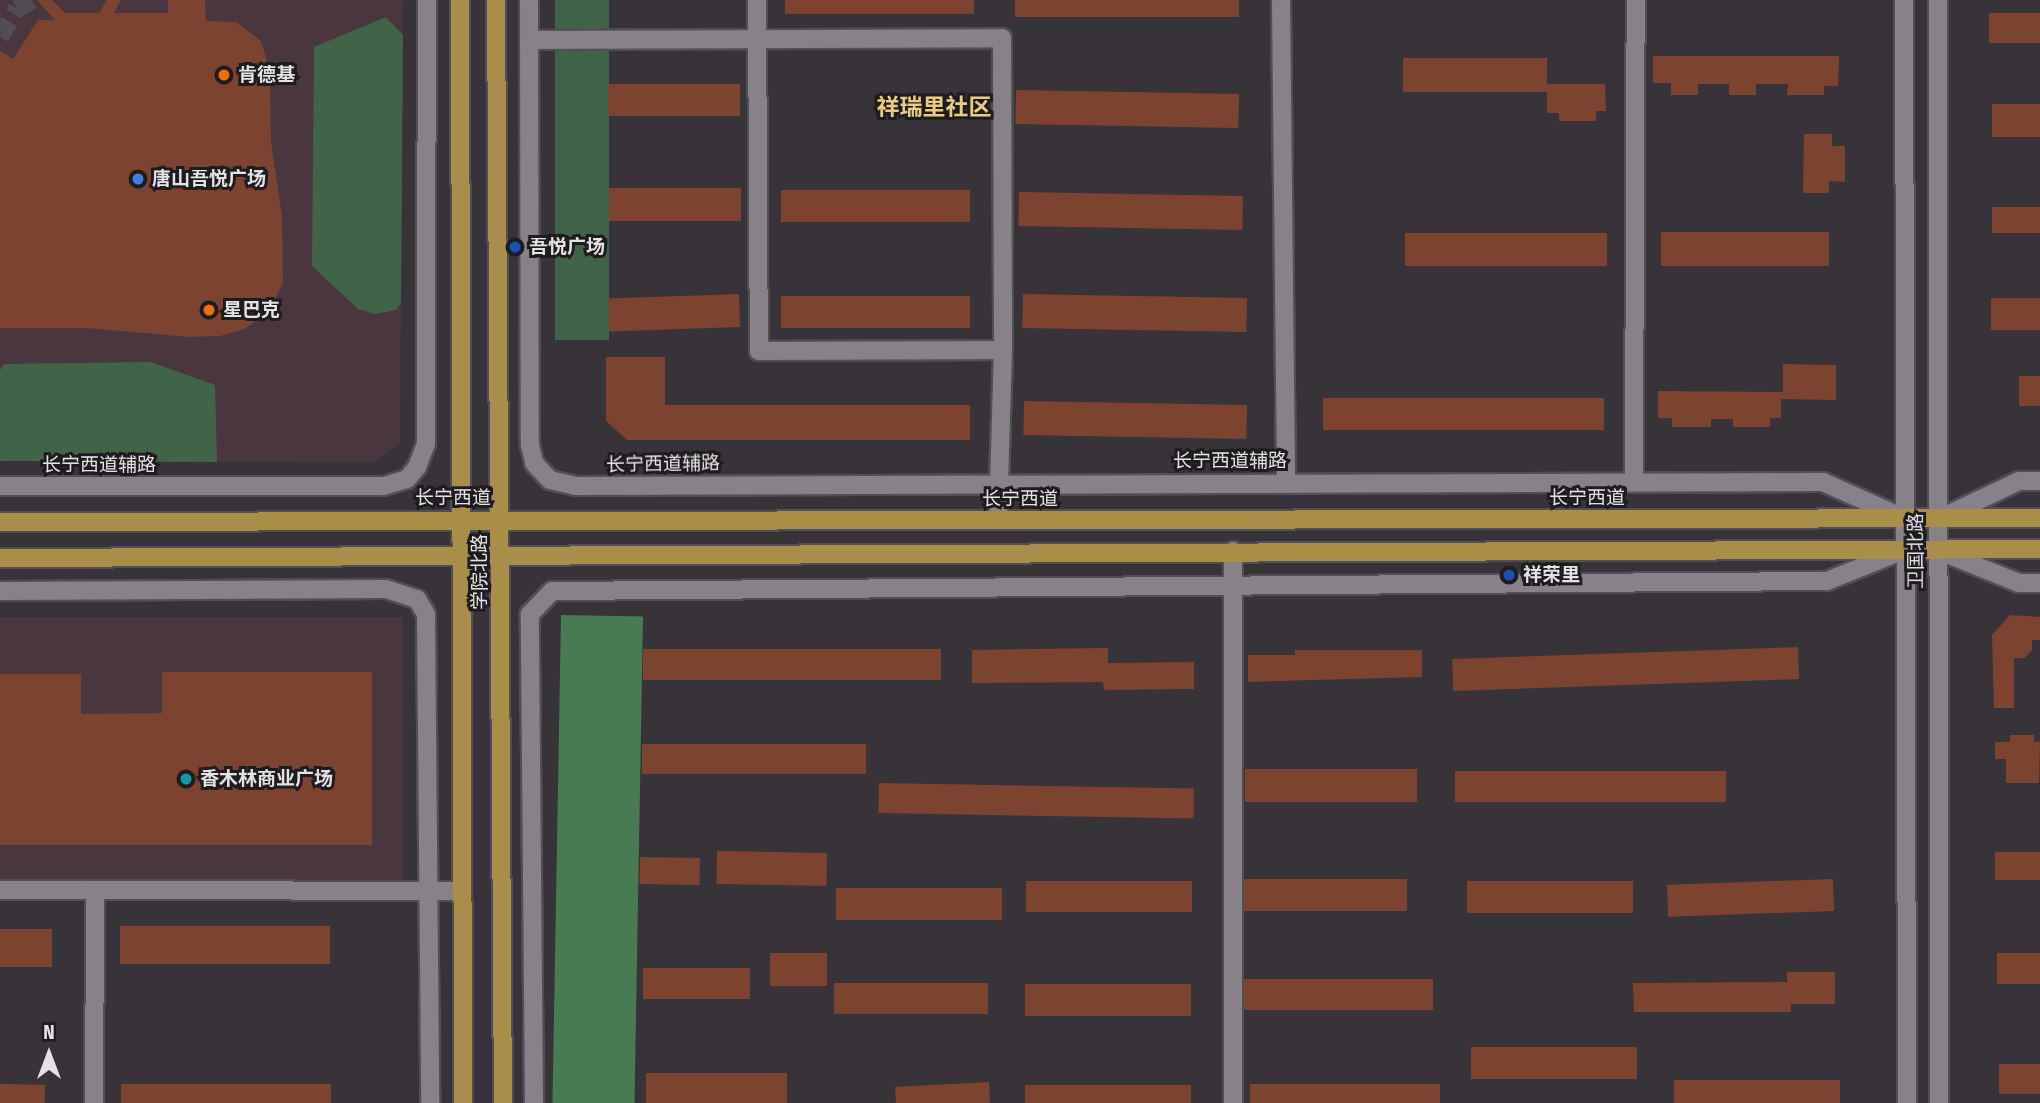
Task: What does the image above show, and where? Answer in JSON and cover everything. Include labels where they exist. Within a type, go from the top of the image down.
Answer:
[{"type":"main road","name":"学院北路","points":[[460,0],[463,1103]]},
{"type":"main road","name":"学院北路","points":[[496,0],[503,1103]]},
{"type":"main road","name":"长宁西道","points":[[0,522],[2040,518]]},
{"type":"main road","points":[[0,558],[2040,549]]},
{"type":"street","name":"长宁西道辅路","points":[[0,486],[384,486],[407,479],[417,467],[426,444],[427,0]]},
{"type":"street","points":[[528,0],[529,40],[1002,38],[1003,350],[997,481],[998,520]]},
{"type":"street","points":[[757,0],[759,351],[1003,350]]},
{"type":"street","points":[[1281,0],[1286,482]]},
{"type":"street","points":[[1634,480],[1636,0]]},
{"type":"street","name":"卫国北路","points":[[1904,0],[1903,518],[1907,1103]]},
{"type":"street","name":"卫国北路","points":[[1938,0],[1936,520],[1939,1103]]},
{"type":"street","name":"长宁西道辅路","points":[[529,40],[530,445],[534,463],[550,480],[575,486],[997,481],[1823,482],[1903,518]]},
{"type":"street","points":[[1936,520],[2019,481],[2040,481]]},
{"type":"street","points":[[534,1103],[530,614],[552,591],[1232,588],[1827,581],[1904,550]]},
{"type":"street","points":[[1937,550],[2019,583],[2040,583]]},
{"type":"street","points":[[1233,551],[1233,1103]]},
{"type":"street","points":[[0,591],[406,593],[426,614],[430,1103]]},
{"type":"street","points":[[0,890],[462,891]]},
{"type":"street","points":[[94,1103],[95,890]]},
{"type":"shaded area","points":[[0,0],[403,0],[400,443],[374,462],[0,461]]},
{"type":"shaded area","points":[[0,617],[403,617],[403,885],[0,885]]},
{"type":"green space","points":[[555,0],[609,0],[609,340],[555,340]]},
{"type":"green space","points":[[386,17],[403,35],[401,303],[396,310],[375,314],[358,309],[312,266],[314,47]]},
{"type":"green space","points":[[151,362],[215,385],[217,462],[0,461],[0,370],[4,364]]},
{"type":"green space","points":[[561,615],[643,616],[634,1103],[552,1103]]},
{"type":"building","name":"唐山吾悦广场","points":[[37,0],[52,0],[65,13],[99,13],[107,0],[121,0],[114,13],[168,13],[168,0],[205,0],[206,21],[236,22],[261,41],[270,71],[271,142],[282,216],[283,282],[271,308],[245,329],[220,336],[189,337],[87,328],[0,328],[0,51],[13,59],[38,20],[55,20]]},
{"type":"building","points":[[785,0],[974,0],[974,14],[785,14]]},
{"type":"building","points":[[1015,0],[1239,0],[1239,17],[1015,17]]},
{"type":"building","points":[[1989,13],[2040,13],[2040,43],[1989,43]]},
{"type":"building","points":[[1653,56],[1839,56],[1838,86],[1824,86],[1824,95],[1787,95],[1788,84],[1756,84],[1756,95],[1729,95],[1729,84],[1698,84],[1698,95],[1671,95],[1671,83],[1653,83]]},
{"type":"building","points":[[1403,58],[1547,58],[1547,84],[1605,84],[1606,111],[1596,111],[1596,121],[1559,121],[1559,113],[1547,113],[1547,92],[1403,92]]},
{"type":"building","points":[[608,84],[740,84],[740,116],[608,116]]},
{"type":"building","points":[[1016,90],[1239,94],[1238,128],[1015,124]]},
{"type":"building","points":[[1992,104],[2040,104],[2040,137],[1992,137]]},
{"type":"building","points":[[1804,134],[1832,134],[1832,146],[1845,146],[1845,182],[1829,181],[1829,193],[1803,193]]},
{"type":"building","points":[[609,188],[741,188],[741,221],[609,221]]},
{"type":"building","points":[[781,190],[970,190],[970,222],[781,222]]},
{"type":"building","points":[[1019,192],[1243,196],[1242,230],[1018,226]]},
{"type":"building","points":[[1992,207],[2040,207],[2040,233],[1992,233]]},
{"type":"building","points":[[1661,232],[1829,232],[1829,266],[1661,266]]},
{"type":"building","points":[[1405,233],[1607,233],[1607,266],[1405,266]]},
{"type":"building","points":[[739,294],[740,327],[609,332],[608,299]]},
{"type":"building","points":[[1023,294],[1247,298],[1246,332],[1022,328]]},
{"type":"building","points":[[781,296],[970,296],[970,328],[781,328]]},
{"type":"building","points":[[1991,298],[2040,298],[2040,330],[1991,330]]},
{"type":"building","points":[[606,357],[665,357],[665,405],[970,405],[970,440],[627,440],[606,421]]},
{"type":"building","points":[[1783,364],[1836,365],[1836,400],[1781,399],[1781,418],[1770,418],[1770,427],[1733,427],[1733,419],[1711,419],[1711,427],[1672,427],[1672,418],[1658,418],[1658,391],[1783,392]]},
{"type":"building","points":[[2019,376],[2040,376],[2040,406],[2019,406]]},
{"type":"building","points":[[1323,398],[1604,398],[1604,430],[1323,430]]},
{"type":"building","points":[[1024,401],[1247,405],[1246,439],[1023,435]]},
{"type":"building","points":[[2010,615],[2040,617],[2040,640],[2032,640],[2032,650],[2025,658],[2014,658],[2014,708],[1994,708],[1992,635]]},
{"type":"building","points":[[1798,647],[1799,679],[1453,691],[1452,659]]},
{"type":"building","points":[[1108,648],[1108,663],[1194,662],[1194,689],[1104,690],[1103,682],[972,683],[972,650]]},
{"type":"building","points":[[643,649],[941,649],[941,680],[643,680]]},
{"type":"building","points":[[1295,650],[1422,650],[1422,677],[1248,682],[1248,655],[1295,655]]},
{"type":"building","name":"香木林商业广场","points":[[162,672],[372,672],[372,845],[0,845],[0,674],[81,674],[81,714],[162,713]]},
{"type":"building","points":[[2010,735],[2034,735],[2034,742],[2040,742],[2039,783],[2006,783],[2006,759],[1995,759],[1995,742],[2010,742]]},
{"type":"building","points":[[642,744],[866,744],[866,774],[642,774]]},
{"type":"building","points":[[1245,769],[1417,769],[1417,802],[1245,802]]},
{"type":"building","points":[[1455,771],[1726,771],[1726,802],[1455,802]]},
{"type":"building","points":[[879,783],[1194,788],[1193,818],[878,813]]},
{"type":"building","points":[[717,851],[827,853],[826,886],[716,884]]},
{"type":"building","points":[[1995,852],[2040,852],[2040,880],[1995,880]]},
{"type":"building","points":[[640,857],[700,858],[700,885],[640,884]]},
{"type":"building","points":[[1244,879],[1407,879],[1407,911],[1244,911]]},
{"type":"building","points":[[1833,879],[1834,911],[1668,917],[1667,885]]},
{"type":"building","points":[[1026,881],[1192,881],[1192,912],[1026,912]]},
{"type":"building","points":[[1467,881],[1633,881],[1633,913],[1467,913]]},
{"type":"building","points":[[836,888],[1002,888],[1002,920],[836,920]]},
{"type":"building","points":[[120,926],[330,926],[330,964],[120,964]]},
{"type":"building","points":[[0,929],[52,929],[52,967],[0,967]]},
{"type":"building","points":[[770,953],[827,953],[827,986],[770,986]]},
{"type":"building","points":[[1997,953],[2040,953],[2040,984],[1997,984]]},
{"type":"building","points":[[643,968],[750,968],[750,999],[643,999]]},
{"type":"building","points":[[1787,972],[1835,972],[1835,1004],[1791,1004],[1791,1012],[1634,1012],[1633,983],[1787,982]]},
{"type":"building","points":[[1243,979],[1433,979],[1433,1010],[1243,1010]]},
{"type":"building","points":[[834,983],[988,983],[988,1014],[834,1014]]},
{"type":"building","points":[[1025,984],[1191,984],[1191,1016],[1025,1016]]},
{"type":"building","points":[[1471,1047],[1637,1047],[1637,1079],[1471,1079]]},
{"type":"building","points":[[1999,1064],[2040,1064],[2040,1094],[1999,1094]]},
{"type":"building","points":[[646,1073],[787,1073],[787,1103],[646,1103]]},
{"type":"building","points":[[1674,1080],[1840,1080],[1840,1103],[1674,1103]]},
{"type":"building","points":[[989,1082],[990,1103],[896,1103],[895,1087]]},
{"type":"building","points":[[0,1084],[45,1085],[45,1103],[0,1103]]},
{"type":"building","points":[[121,1084],[331,1084],[331,1103],[121,1103]]},
{"type":"building","points":[[1250,1084],[1440,1084],[1440,1103],[1250,1103]]},
{"type":"building","points":[[1025,1085],[1191,1085],[1191,1103],[1025,1103]]},
{"type":"tunnel","points":[[0,37],[17,9],[32,0]]},
{"type":"place","name":"肯德基","points":[[224,75]]},
{"type":"place","name":"唐山吾悦广场","points":[[138,179]]},
{"type":"place","name":"吾悦广场","points":[[515,247]]},
{"type":"place","name":"星巴克","points":[[209,310]]},
{"type":"place","name":"祥荣里","points":[[1509,575]]},
{"type":"place","name":"香木林商业广场","points":[[186,779]]},
{"type":"district","name":"祥瑞里社区","points":[[934,107]]}]
